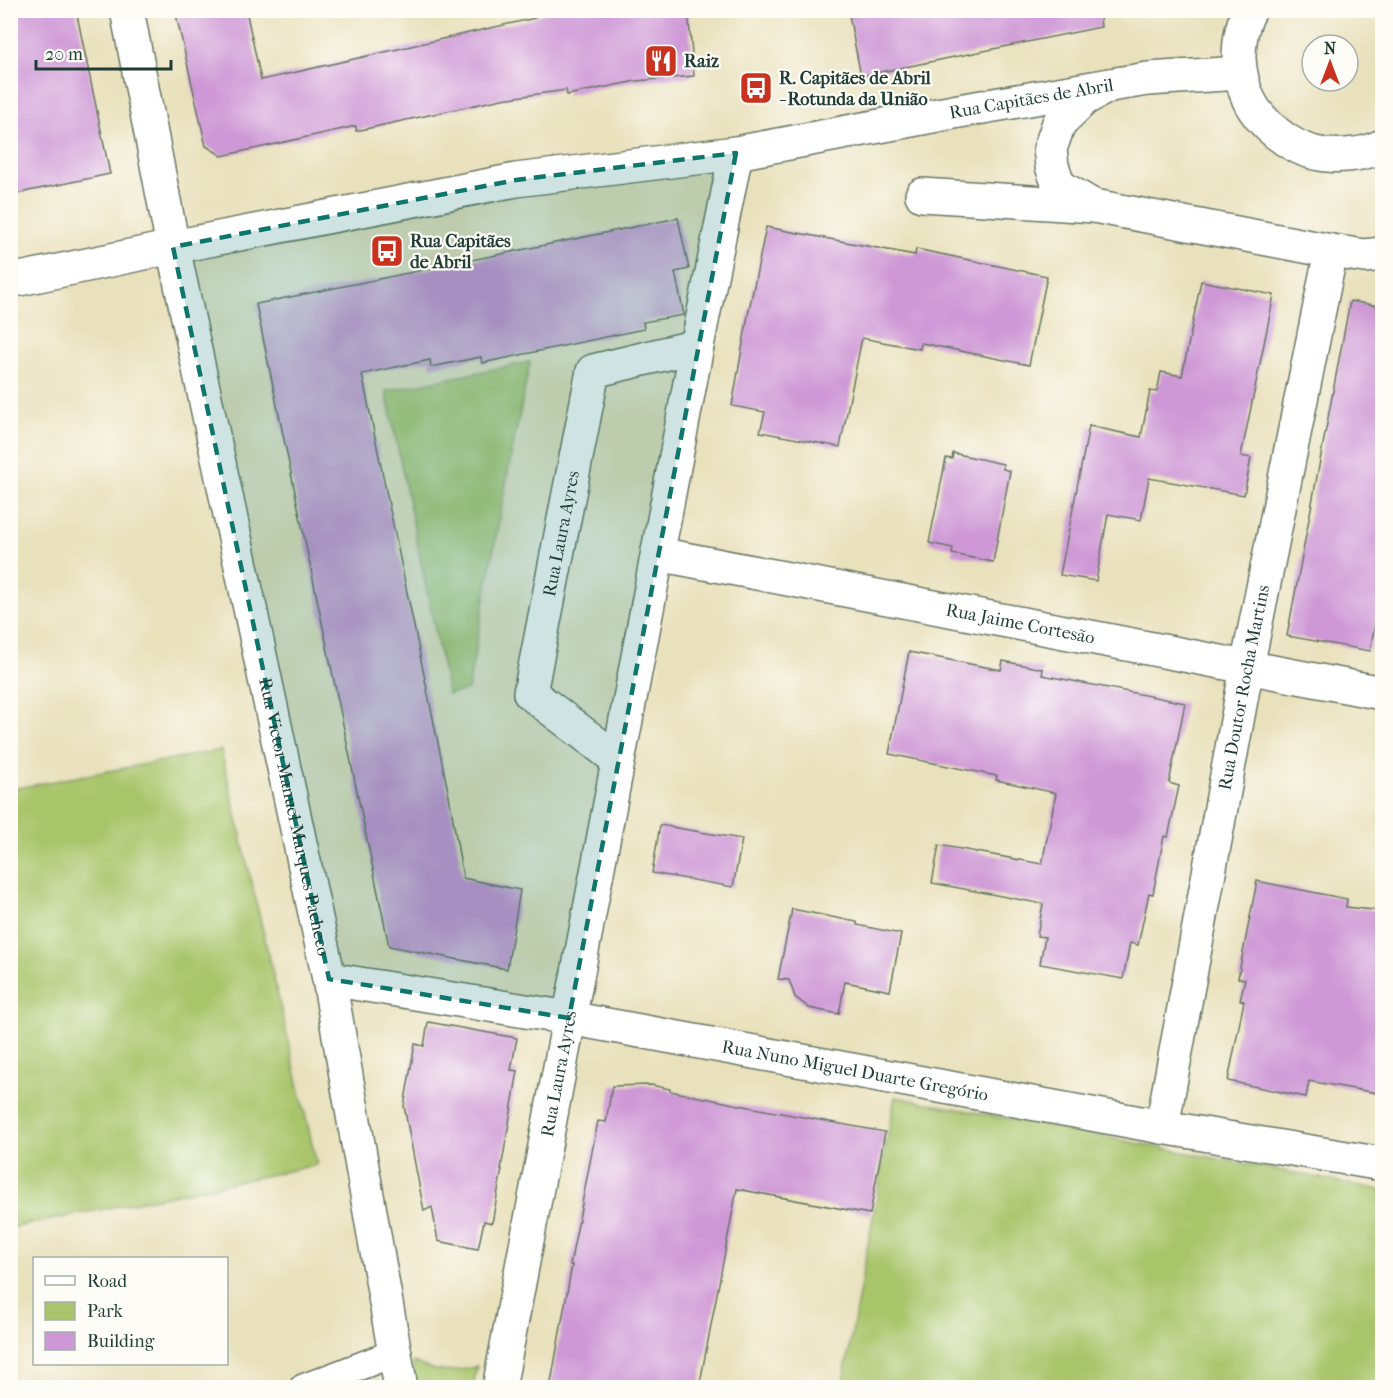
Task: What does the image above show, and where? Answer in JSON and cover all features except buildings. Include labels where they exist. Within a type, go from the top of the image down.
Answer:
[{"type":"street","name":"Rua Victor Manuel Marques Pacheco","points":[[127,10],[172,247],[329,979],[401,1388]]},
{"type":"street","points":[[1250,10],[1239,45],[1240,73],[1249,100],[1266,124],[1289,142],[1315,153],[1344,156],[1383,146]]},
{"type":"street","name":"Rua Capitães de Abril","points":[[10,281],[516,180],[736,153],[1110,84],[1240,73]]},
{"type":"street","points":[[1094,206],[1059,186],[1052,166],[1050,149],[1059,123],[1084,99],[1110,84]]},
{"type":"street","name":"Rua Laura Ayres","points":[[499,1388],[697,346],[736,153]]},
{"type":"street","points":[[922,195],[1094,206],[1331,251],[1365,256],[1383,254]]},
{"type":"street","name":"Rua Doutor Rocha Martins","points":[[1162,1127],[1247,667],[1331,251]]},
{"type":"street","name":"Rua Laura Ayres","points":[[618,760],[530,693],[593,371],[697,346]]},
{"type":"street","name":"Rua Jaime Cortesão","points":[[658,554],[1383,693]]},
{"type":"street","name":"Rua Nuno Miguel Duarte Gregório","points":[[329,979],[569,1018],[1162,1127],[1383,1164]]},
{"type":"lane","points":[[303,1388],[394,1353]]},
{"type":"highlighted area","points":[[736,153],[569,1018],[329,979],[173,247],[516,180]]},
{"type":"green space","points":[[530,362],[468,690],[448,694],[386,391]]},
{"type":"green space","points":[[221,750],[317,1165],[11,1228],[11,789]]},
{"type":"green space","points":[[895,1097],[1382,1190],[1382,1387],[842,1387]]},
{"type":"green space","points":[[413,1362],[445,1371],[477,1366],[473,1387],[415,1387]]},
{"type":"place","name":"Raiz","points":[[661,61]]},
{"type":"place","name":"R. Capitães de Abril - Rotunda da União","points":[[756,88]]},
{"type":"place","name":"Rua Capitães de Abril","points":[[387,251]]}]
